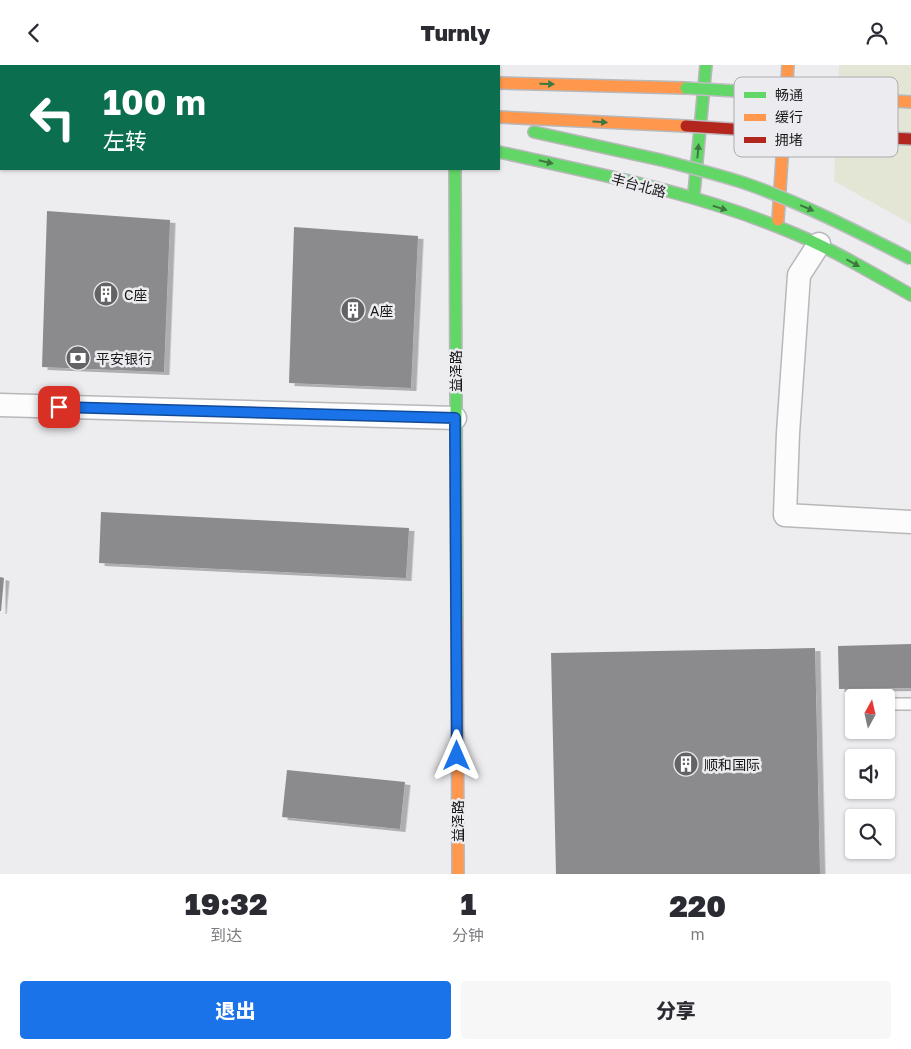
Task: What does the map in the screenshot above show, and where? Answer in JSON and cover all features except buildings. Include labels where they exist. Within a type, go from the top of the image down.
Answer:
[{"type":"main road","points":[[694,199],[706,65]]},
{"type":"main road","points":[[500,83],[734,91]]},
{"type":"main road","points":[[898,101],[911,102]]},
{"type":"main road","points":[[500,117],[734,130]]},
{"type":"main road","points":[[500,124],[661,160],[730,179],[835,219],[911,259]]},
{"type":"main road","points":[[898,138],[911,139]]},
{"type":"main road","name":"丰台北路","points":[[500,152],[607,176],[694,199],[777,226],[819,244],[911,295]]},
{"type":"main road","points":[[777,226],[782,157]]},
{"type":"main road","name":"益泽路","points":[[455,170],[458,874]]},
{"type":"street","points":[[819,244],[799,275],[788,433],[785,515],[911,522]]},
{"type":"street","points":[[0,405],[455,418]]},
{"type":"lane","points":[[895,704],[911,703]]},
{"type":"green space","points":[[839,65],[911,65],[911,224],[834,181],[835,157],[898,157],[898,77],[838,77]]},
{"type":"traffic: fast","points":[[694,193],[706,65]]},
{"type":"traffic: fast","points":[[686,88],[734,91]]},
{"type":"traffic: fast","points":[[534,132],[661,160]]},
{"type":"traffic: fast","points":[[500,152],[648,186],[757,219],[823,247],[911,295]]},
{"type":"traffic: fast","points":[[661,160],[728,178],[771,193],[832,219],[911,259]]},
{"type":"traffic: fast","points":[[455,170],[457,621]]},
{"type":"traffic: slow","points":[[787,77],[788,65]]},
{"type":"traffic: slow","points":[[500,83],[686,88]]},
{"type":"traffic: slow","points":[[898,101],[911,102]]},
{"type":"traffic: slow","points":[[500,117],[686,126]]},
{"type":"traffic: slow","points":[[778,220],[782,157]]},
{"type":"traffic: slow","points":[[457,621],[458,874]]},
{"type":"traffic: jam","points":[[686,126],[734,129]]},
{"type":"traffic: jam","points":[[898,138],[911,139]]},
{"type":"place","name":"C座","points":[[106,294]]},
{"type":"place","name":"A座","points":[[353,310]]},
{"type":"place","name":"平安银行","points":[[78,358]]},
{"type":"place","name":"顺和国际","points":[[686,764]]},
{"type":"route","points":[[59,407],[455,418],[457,756]]}]
